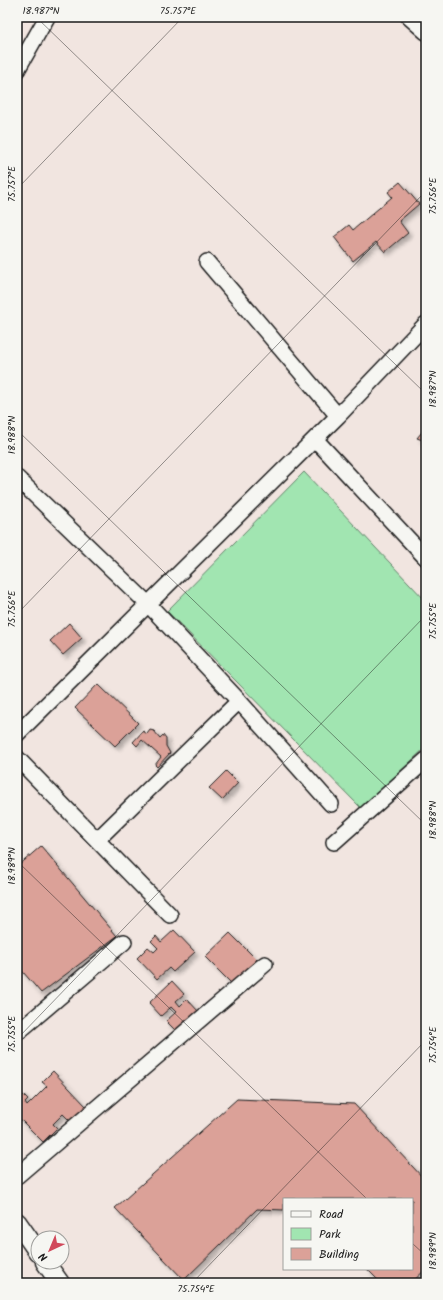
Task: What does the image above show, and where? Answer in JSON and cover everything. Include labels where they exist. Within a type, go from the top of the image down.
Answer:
[{"type":"street","points":[[17,70],[48,17]]},
{"type":"street","points":[[409,17],[426,32]]},
{"type":"street","points":[[207,262],[338,416]]},
{"type":"street","points":[[17,734],[338,416],[426,324]]},
{"type":"street","points":[[315,439],[426,558]]},
{"type":"street","points":[[17,478],[148,604],[239,701],[331,804]]},
{"type":"street","points":[[97,840],[239,701]]},
{"type":"street","points":[[17,758],[170,915]]},
{"type":"street","points":[[334,842],[426,760]]},
{"type":"street","points":[[17,1033],[124,942]]},
{"type":"street","points":[[17,1176],[265,964]]},
{"type":"street","points":[[17,1222],[30,1241]]},
{"type":"street","points":[[51,1270],[60,1283]]},
{"type":"green space","points":[[304,472],[426,601],[426,747],[361,808],[167,611]]},
{"type":"building","points":[[400,182],[419,204],[399,221],[408,233],[385,252],[376,242],[353,261],[334,237],[349,225],[353,230],[392,197],[388,192]]},
{"type":"building","points":[[426,427],[426,453],[424,452],[425,441],[417,438]]},
{"type":"building","points":[[69,623],[82,638],[63,655],[50,641]]},
{"type":"building","points":[[98,684],[138,723],[115,746],[75,708]]},
{"type":"building","points":[[150,730],[154,731],[160,738],[163,735],[166,739],[166,746],[170,753],[157,767],[155,765],[161,757],[142,740],[137,746],[133,742],[143,731],[147,734]]},
{"type":"building","points":[[226,771],[238,783],[222,800],[209,788]]},
{"type":"building","points":[[41,846],[117,936],[41,993],[17,965],[17,867]]},
{"type":"building","points":[[174,930],[195,952],[173,972],[169,968],[157,979],[137,958],[148,947],[154,952],[158,948],[151,941],[156,936],[161,942]]},
{"type":"building","points":[[230,933],[258,961],[233,985],[205,957]]},
{"type":"building","points":[[172,981],[184,994],[176,1001],[180,1006],[187,999],[199,1012],[177,1032],[166,1021],[176,1012],[171,1007],[161,1016],[149,1003]]},
{"type":"building","points":[[53,1071],[86,1106],[71,1122],[63,1114],[53,1124],[57,1128],[43,1142],[17,1116],[17,1097],[21,1093],[28,1100],[25,1103],[27,1106],[47,1086],[42,1082]]},
{"type":"building","points":[[237,1099],[354,1104],[426,1181],[426,1269],[411,1283],[381,1283],[368,1270],[413,1270],[413,1198],[283,1198],[283,1210],[257,1209],[184,1280],[115,1208]]}]
